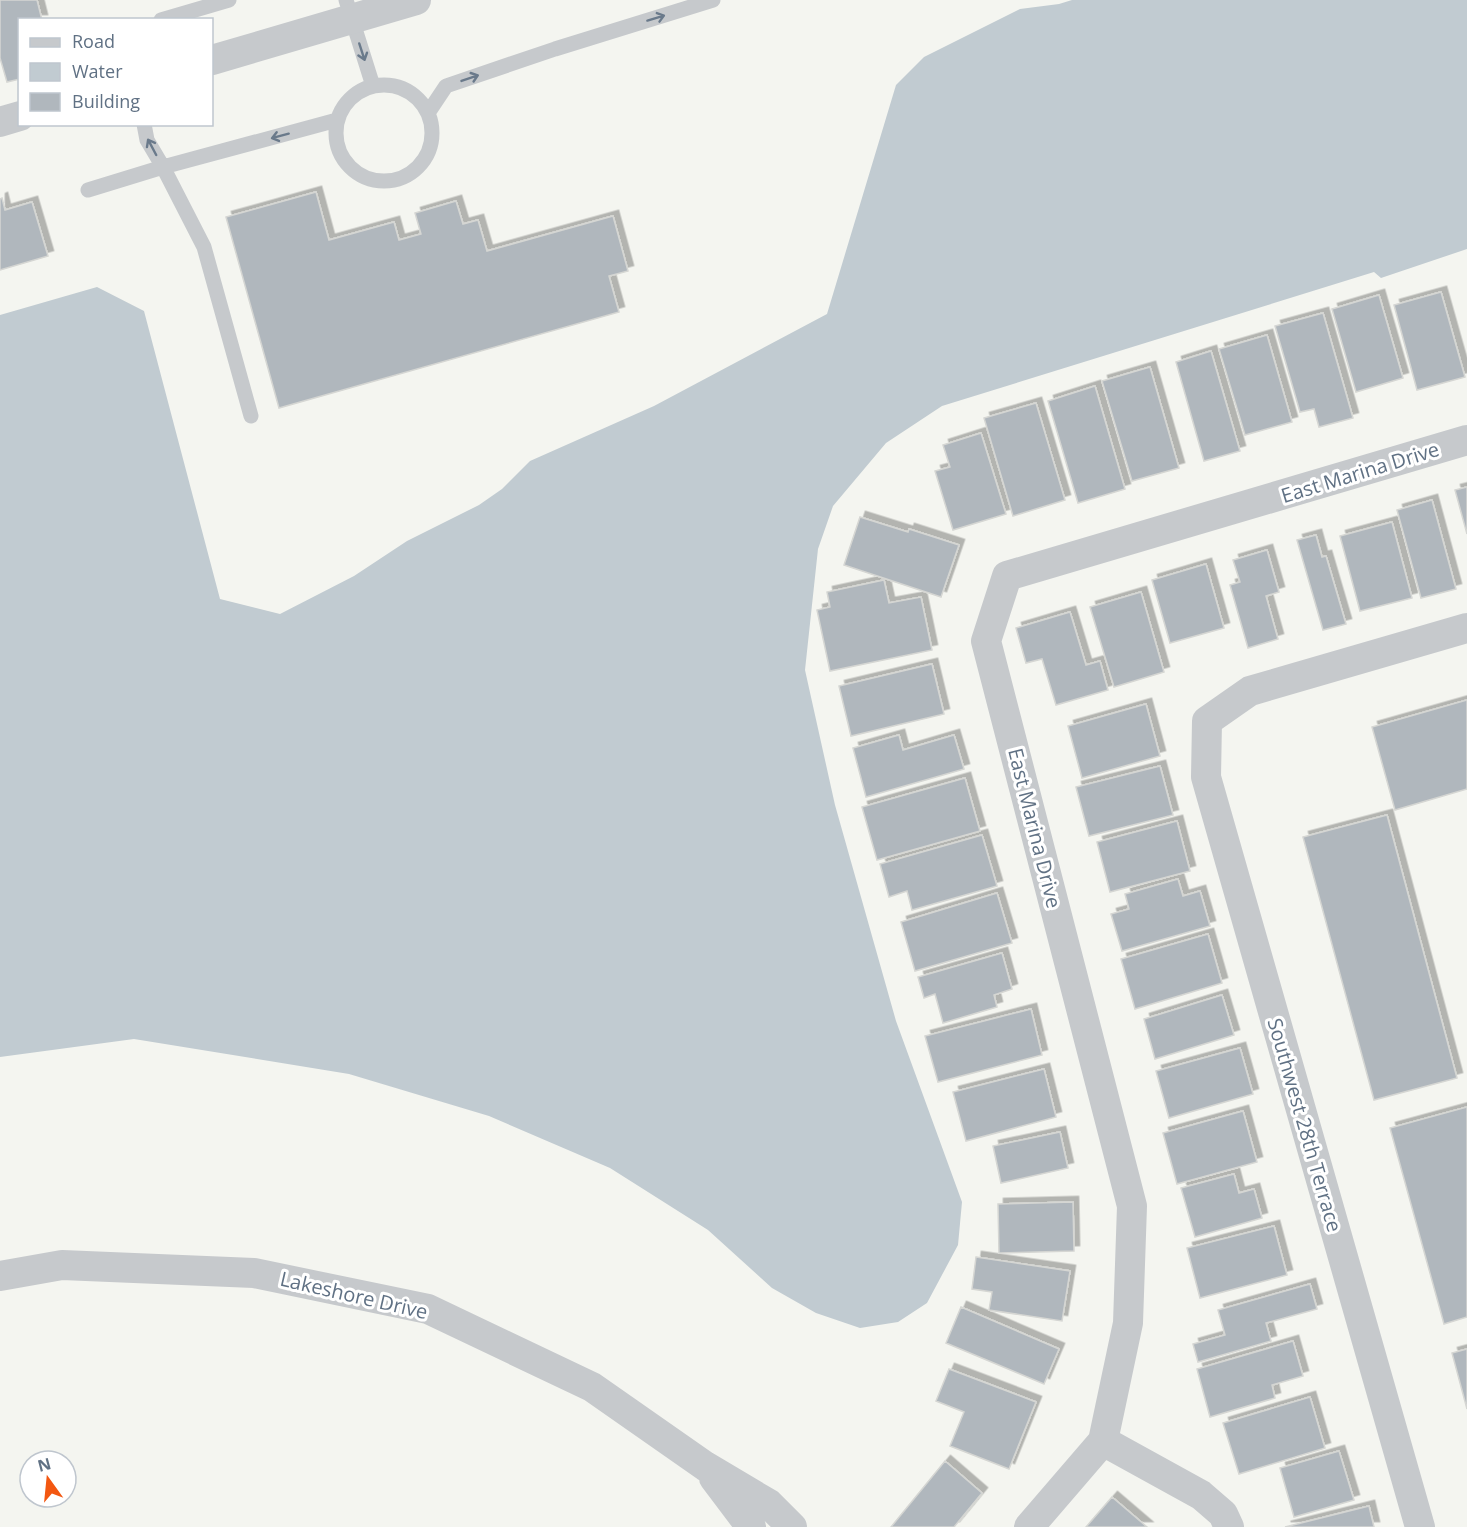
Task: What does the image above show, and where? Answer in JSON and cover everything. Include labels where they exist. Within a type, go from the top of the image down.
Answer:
[{"type":"street","points":[[213,60],[349,10],[416,0]]},
{"type":"street","points":[[0,122],[18,117]]},
{"type":"street","name":"East Marina Drive","points":[[1029,1527],[1103,1441],[1128,1323],[1132,1206],[986,641],[1007,576],[1467,440]]},
{"type":"street","name":"Southwest 28th Terrace","points":[[1420,1527],[1206,777],[1207,721],[1250,691],[1467,628]]},
{"type":"street","name":"Lakeshore Drive","points":[[0,1276],[62,1265],[254,1273],[428,1310],[592,1387],[705,1467],[769,1504],[792,1527]]},
{"type":"street","points":[[1103,1441],[1201,1494],[1223,1515],[1229,1527]]},
{"type":"street","name":"Lakeshore Drive","points":[[705,1467],[751,1527]]},
{"type":"lane","points":[[169,18],[230,0]]},
{"type":"lane","points":[[428,113],[446,86],[555,49],[713,0]]},
{"type":"lane","points":[[349,10],[373,86]]},
{"type":"lane","points":[[389,85],[405,90],[419,99],[428,113],[432,129],[430,146],[423,161],[411,173],[396,180],[379,181],[363,177],[349,167],[339,153],[335,137],[337,120],[342,108],[350,98],[361,90],[373,86],[389,85]]},
{"type":"lane","points":[[88,190],[163,167],[337,120]]},
{"type":"lane","points":[[144,126],[147,140],[204,247],[251,416]]},
{"type":"water","points":[[1072,0],[1467,0],[1467,249],[1381,278],[1374,272],[942,406],[886,443],[833,506],[818,549],[805,670],[835,805],[896,1021],[962,1202],[958,1245],[927,1303],[898,1322],[860,1328],[816,1313],[772,1288],[708,1230],[610,1168],[489,1116],[349,1074],[134,1039],[0,1057],[0,315],[97,287],[144,311],[220,599],[280,614],[354,576],[407,541],[479,505],[502,489],[530,461],[654,406],[827,314],[896,85],[924,57],[1020,9]]},
{"type":"building","points":[[0,0],[37,0],[42,18],[18,18],[18,79],[7,82],[0,58]]},
{"type":"building","points":[[316,192],[329,240],[394,222],[399,240],[421,234],[415,213],[456,201],[463,224],[478,220],[487,251],[613,216],[628,271],[609,276],[619,312],[279,408],[226,217]]},
{"type":"building","points":[[2,198],[5,210],[32,202],[48,256],[0,270],[0,199]]},
{"type":"building","points":[[1441,292],[1465,377],[1417,390],[1394,305]]},
{"type":"building","points":[[1379,295],[1403,378],[1356,392],[1332,309]]},
{"type":"building","points":[[1323,313],[1353,418],[1319,427],[1314,409],[1300,412],[1275,326]]},
{"type":"building","points":[[1267,335],[1292,422],[1245,435],[1219,349]]},
{"type":"building","points":[[1211,351],[1240,451],[1204,461],[1176,362]]},
{"type":"building","points":[[1150,367],[1179,468],[1132,481],[1102,381]]},
{"type":"building","points":[[1095,386],[1125,489],[1078,503],[1048,401]]},
{"type":"building","points":[[1036,403],[1065,500],[1013,516],[984,418]]},
{"type":"building","points":[[981,433],[1006,514],[953,530],[935,471],[950,467],[943,445]]},
{"type":"building","points":[[1467,487],[1467,534],[1455,490]]},
{"type":"building","points":[[1432,500],[1456,589],[1421,598],[1397,510]]},
{"type":"building","points":[[860,517],[959,545],[941,597],[844,565]]},
{"type":"building","points":[[1392,522],[1412,598],[1360,611],[1340,536]]},
{"type":"building","points":[[1316,535],[1322,557],[1326,556],[1346,624],[1323,630],[1297,540]]},
{"type":"building","points":[[1267,550],[1279,592],[1266,596],[1278,639],[1248,648],[1230,585],[1240,582],[1233,560]]},
{"type":"building","points":[[1206,564],[1224,628],[1170,643],[1152,580]]},
{"type":"building","points":[[884,580],[889,603],[921,597],[932,650],[830,671],[817,610],[830,607],[827,592]]},
{"type":"building","points":[[1141,592],[1164,672],[1114,687],[1090,607]]},
{"type":"building","points":[[1070,612],[1086,665],[1100,661],[1108,690],[1056,705],[1042,659],[1026,663],[1016,628]]},
{"type":"building","points":[[932,664],[944,714],[851,736],[839,686]]},
{"type":"building","points":[[1467,700],[1467,789],[1395,810],[1372,727]]},
{"type":"building","points":[[1146,704],[1160,756],[1082,778],[1068,726]]},
{"type":"building","points":[[899,735],[903,750],[954,735],[964,769],[866,797],[853,748]]},
{"type":"building","points":[[1160,766],[1173,815],[1089,836],[1076,787]]},
{"type":"building","points":[[965,778],[980,831],[877,860],[862,807]]},
{"type":"building","points":[[1387,815],[1457,1078],[1374,1100],[1303,837]]},
{"type":"building","points":[[1177,821],[1190,871],[1110,892],[1097,842]]},
{"type":"building","points":[[982,835],[997,886],[912,910],[907,891],[889,897],[880,864]]},
{"type":"building","points":[[1178,879],[1183,896],[1200,891],[1210,926],[1122,951],[1111,914],[1129,909],[1125,894]]},
{"type":"building","points":[[997,893],[1012,943],[915,971],[901,922]]},
{"type":"building","points":[[1208,934],[1222,983],[1135,1009],[1121,959]]},
{"type":"building","points":[[1002,953],[1012,989],[994,995],[997,1007],[943,1023],[935,994],[924,998],[918,977]]},
{"type":"building","points":[[1222,995],[1234,1035],[1155,1059],[1144,1019]]},
{"type":"building","points":[[1031,1009],[1042,1055],[938,1082],[925,1036]]},
{"type":"building","points":[[1240,1048],[1253,1094],[1169,1118],[1156,1071]]},
{"type":"building","points":[[1044,1069],[1056,1117],[966,1141],[953,1092]]},
{"type":"building","points":[[1467,1107],[1467,1317],[1444,1324],[1390,1128]]},
{"type":"building","points":[[1243,1111],[1257,1162],[1177,1184],[1163,1133]]},
{"type":"building","points":[[1060,1132],[1068,1168],[1001,1183],[993,1146]]},
{"type":"building","points":[[1234,1174],[1239,1193],[1254,1189],[1262,1218],[1195,1237],[1181,1188]]},
{"type":"building","points":[[1073,1202],[1074,1251],[999,1253],[998,1204]]},
{"type":"building","points":[[1274,1226],[1287,1275],[1200,1298],[1187,1248]]},
{"type":"building","points":[[976,1257],[1070,1271],[1062,1321],[989,1310],[992,1292],[972,1289]]},
{"type":"building","points":[[1310,1284],[1317,1309],[1266,1323],[1271,1341],[1198,1362],[1193,1344],[1225,1335],[1218,1310]]},
{"type":"building","points":[[961,1307],[1059,1349],[1044,1384],[946,1343]]},
{"type":"building","points":[[1293,1341],[1303,1376],[1272,1385],[1275,1398],[1210,1417],[1197,1369]]},
{"type":"building","points":[[1467,1349],[1467,1409],[1452,1353]]},
{"type":"building","points":[[949,1369],[1036,1402],[1009,1469],[950,1446],[964,1412],[936,1401]]},
{"type":"building","points":[[1310,1397],[1325,1448],[1239,1474],[1223,1423]]},
{"type":"building","points":[[1339,1451],[1354,1500],[1294,1517],[1280,1468]]},
{"type":"building","points":[[945,1461],[982,1493],[954,1527],[891,1527]]},
{"type":"building","points":[[1112,1497],[1147,1527],[1086,1527]]},
{"type":"building","points":[[1369,1506],[1374,1527],[1285,1527]]}]
